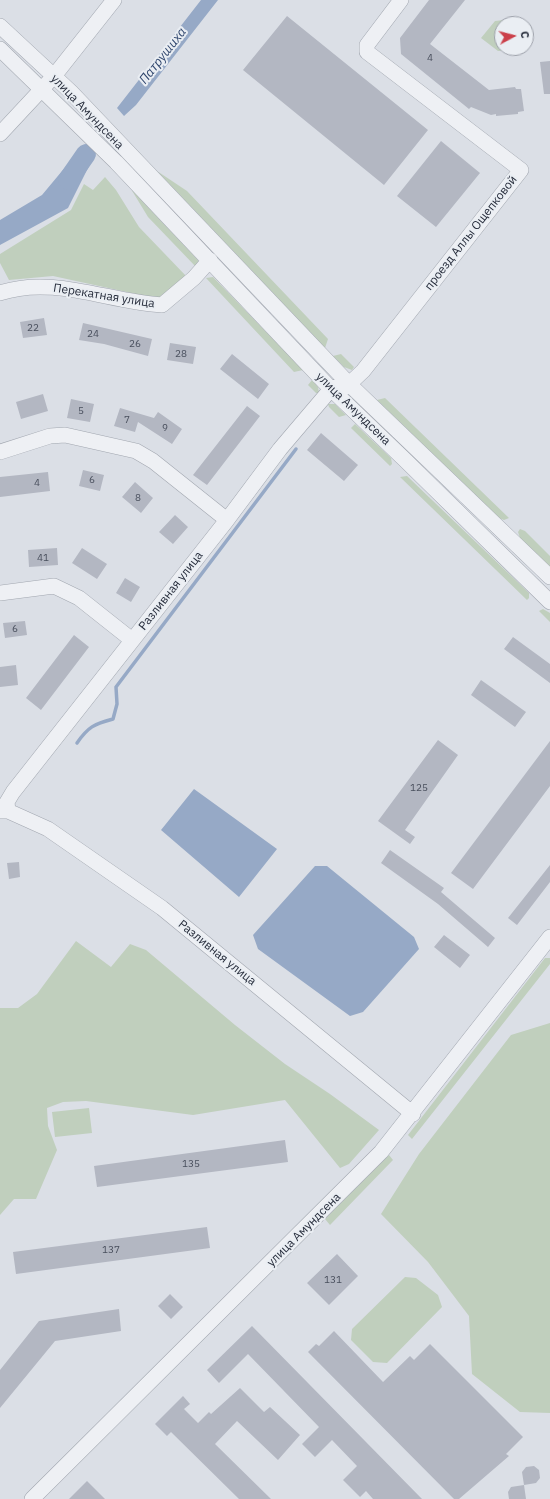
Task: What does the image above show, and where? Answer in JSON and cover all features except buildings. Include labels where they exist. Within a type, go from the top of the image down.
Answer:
[{"type":"street","points":[[0,134],[54,76],[114,0]]},
{"type":"street","name":"проезд Аллы Ощепковой","points":[[349,384],[363,371],[521,170],[367,52],[367,45],[401,0]]},
{"type":"street","name":"улица Амундсена","points":[[0,26],[54,76],[78,101],[121,157]]},
{"type":"street","name":"улица Амундсена","points":[[0,49],[66,112],[121,157],[349,384],[550,577]]},
{"type":"street","name":"улица Амундсена","points":[[168,205],[210,260],[331,390],[403,458],[550,602]]},
{"type":"street","name":"Перекатная улица","points":[[0,293],[16,288],[54,287],[143,304],[162,305],[194,278],[210,260]]},
{"type":"street","points":[[331,390],[336,386],[346,387],[349,384]]},
{"type":"street","name":"Разливная улица","points":[[331,390],[280,449],[227,520],[13,792],[4,811],[48,828],[162,908],[413,1114]]},
{"type":"street","points":[[0,452],[50,436],[65,435],[136,451],[153,462],[227,520]]},
{"type":"street","points":[[0,592],[54,586],[79,598],[132,640]]},
{"type":"street","name":"улица Амундсена","points":[[32,1499],[381,1152],[413,1114],[550,937]]},
{"type":"green space","points":[[494,22],[494,48],[481,38]]},
{"type":"green space","points":[[157,171],[187,191],[328,339],[325,348]]},
{"type":"green space","points":[[105,177],[116,190],[139,227],[187,277],[159,299],[53,276],[9,280],[0,263],[0,254],[71,210],[84,184],[93,190]]},
{"type":"green space","points":[[131,189],[198,260],[196,267],[148,217]]},
{"type":"green space","points":[[213,277],[303,370],[294,372],[206,278]]},
{"type":"green space","points":[[341,354],[354,367],[352,370],[344,367],[333,356]]},
{"type":"green space","points":[[312,380],[318,387],[319,393],[316,393],[308,385]]},
{"type":"green space","points":[[385,398],[509,518],[504,520],[499,518],[377,400]]},
{"type":"green space","points":[[328,404],[335,404],[346,415],[339,417]]},
{"type":"green space","points":[[355,424],[391,458],[392,464],[390,466],[351,428]]},
{"type":"green space","points":[[407,476],[529,593],[529,598],[527,600],[400,477]]},
{"type":"green space","points":[[520,529],[525,531],[550,556],[550,567],[520,538],[518,532]]},
{"type":"green space","points":[[543,609],[550,613],[550,622],[539,611]]},
{"type":"green space","points":[[76,941],[111,967],[130,944],[146,950],[235,1025],[285,1064],[330,1094],[379,1130],[349,1164],[340,1168],[285,1100],[193,1115],[86,1101],[63,1102],[47,1108],[48,1126],[57,1150],[36,1199],[14,1199],[0,1215],[0,1008],[18,1008],[37,994]]},
{"type":"green space","points":[[545,958],[550,958],[550,964],[412,1139],[408,1135]]},
{"type":"green space","points":[[550,1023],[550,1413],[520,1412],[472,1374],[469,1316],[428,1262],[381,1214],[419,1154],[511,1035]]},
{"type":"green space","points":[[89,1108],[92,1133],[55,1137],[52,1112]]},
{"type":"green space","points":[[389,1155],[393,1160],[330,1225],[325,1219]]},
{"type":"green space","points":[[405,1277],[416,1278],[438,1295],[442,1307],[387,1363],[373,1362],[351,1340],[352,1329]]},
{"type":"water","points":[[201,0],[218,0],[136,105],[124,116],[117,108]]},
{"type":"water","points":[[77,153],[90,164],[68,208],[0,245],[0,220],[42,195]]},
{"type":"water","points":[[194,789],[277,849],[239,897],[161,830]]},
{"type":"water","points":[[315,866],[327,866],[414,937],[419,949],[363,1012],[350,1016],[258,949],[253,935]]},
{"type":"waterway","name":"Патрушиха","points":[[68,180],[86,154]]},
{"type":"waterway","points":[[77,743],[92,727],[113,719],[117,704],[116,687],[296,449]]}]
